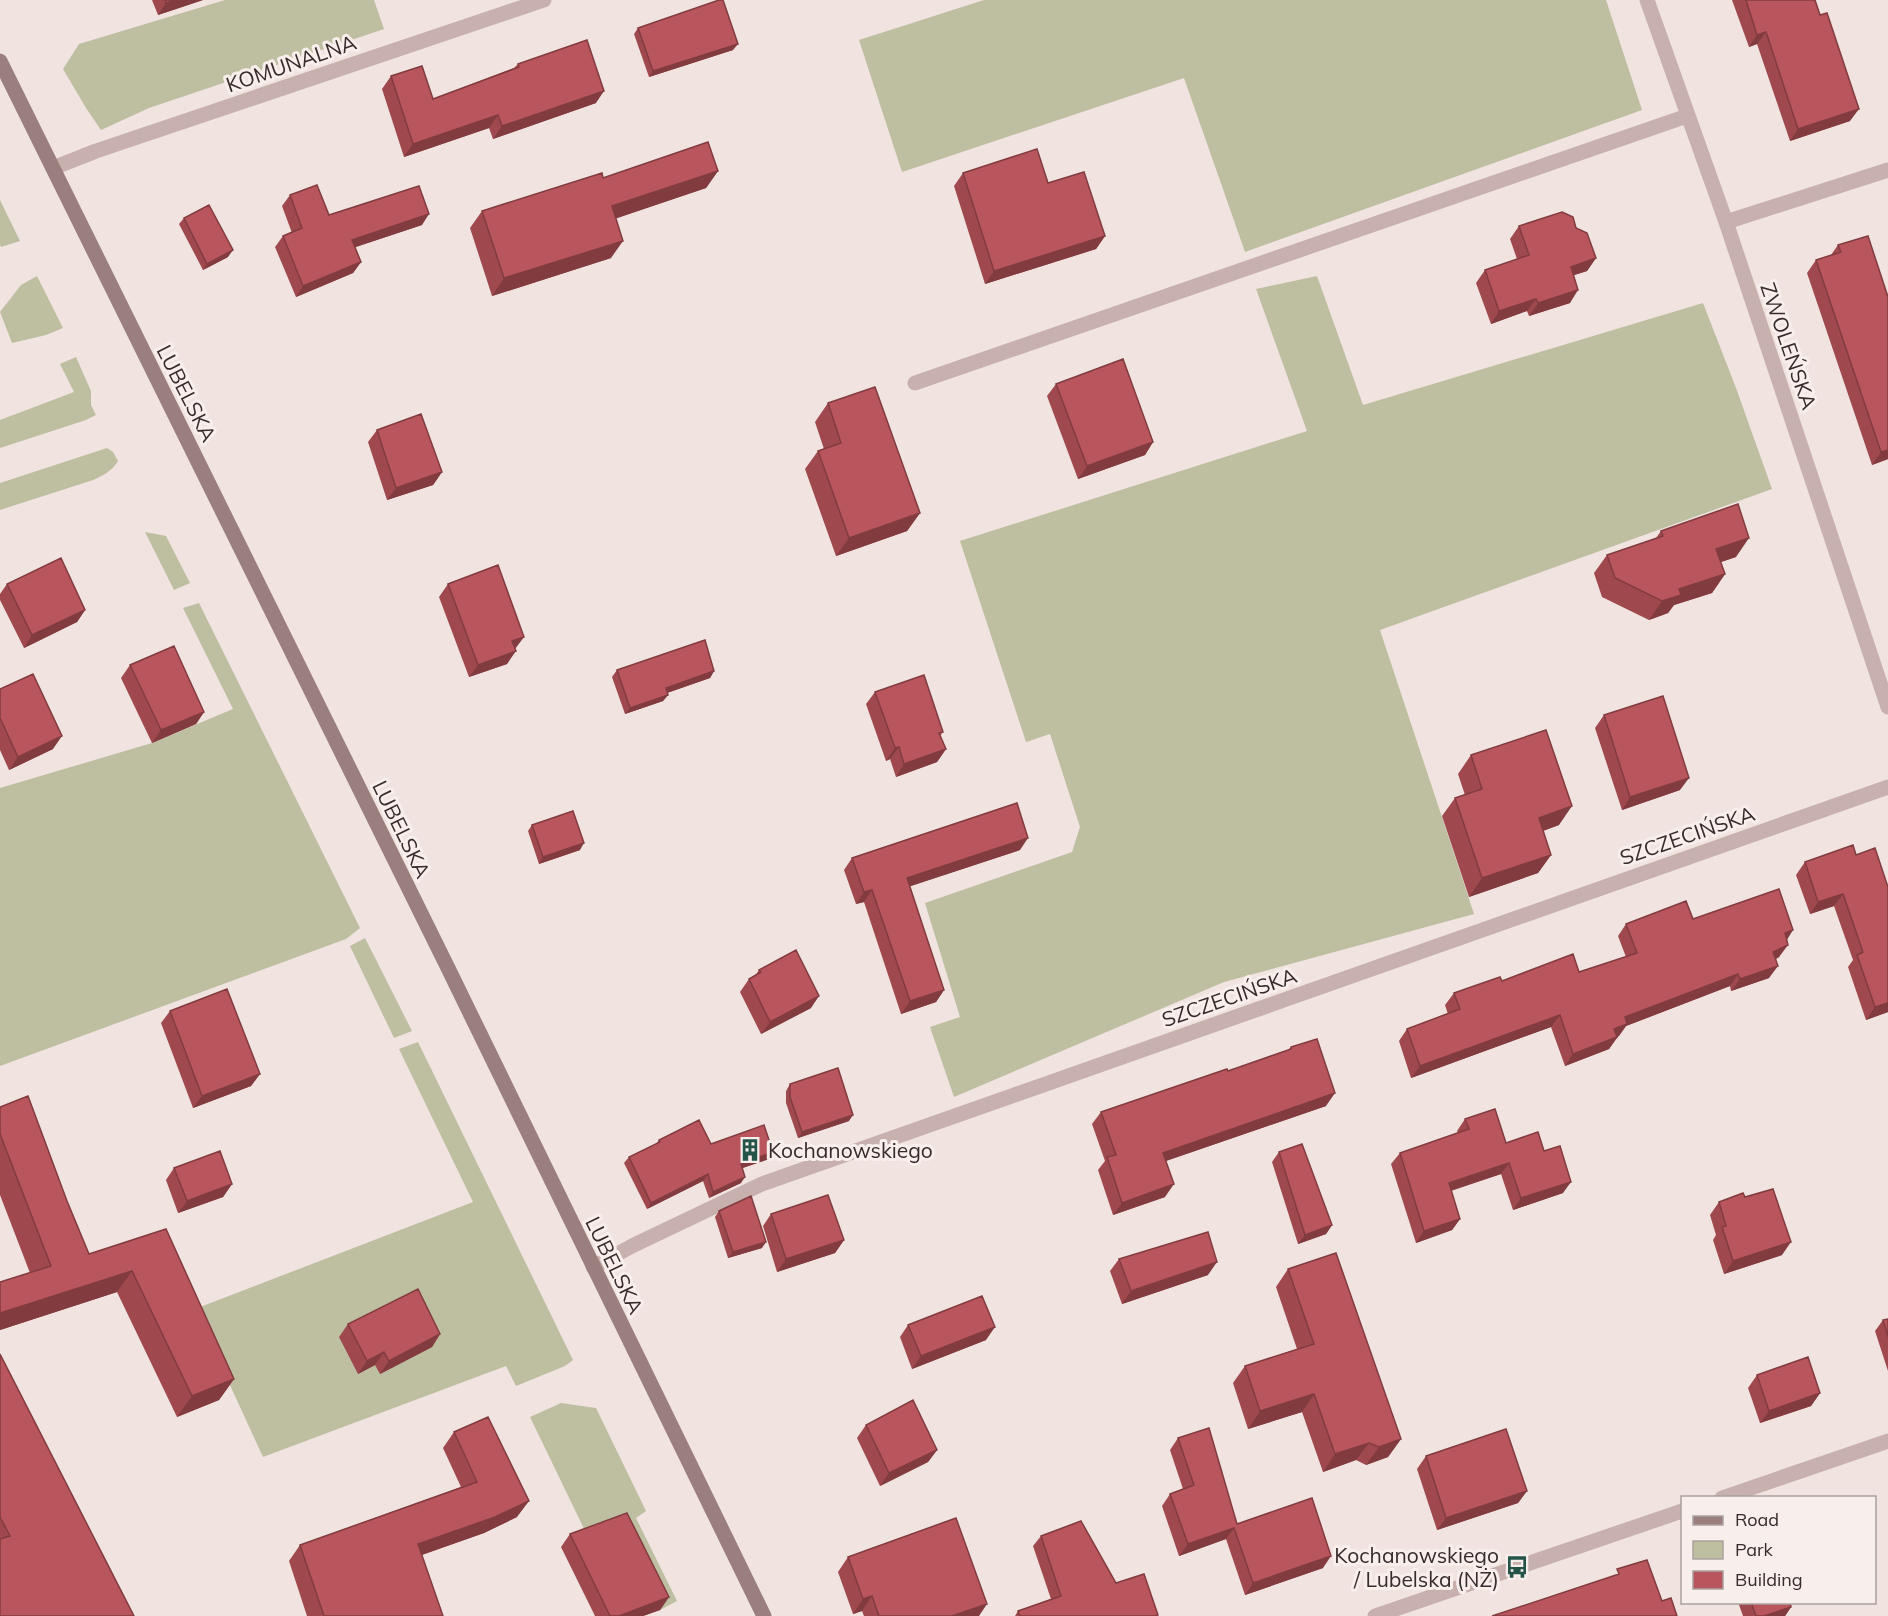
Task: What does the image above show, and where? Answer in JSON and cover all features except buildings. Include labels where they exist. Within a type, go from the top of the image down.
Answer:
[{"type":"main road","name":"LUBELSKA","points":[[0,61],[447,966],[764,1616]]},
{"type":"street","name":"KOMUNALNA","points":[[53,168],[96,151],[544,0]]},
{"type":"street","name":"ZWOLEŃSKA","points":[[1647,0],[1726,222],[1888,707]]},
{"type":"street","points":[[915,383],[1687,116]]},
{"type":"street","points":[[1726,222],[1888,170]]},
{"type":"street","name":"SZCZECIŃSKA","points":[[593,1267],[762,1184],[1888,787]]},
{"type":"street","points":[[1725,1496],[1888,1441]]},
{"type":"street","points":[[1374,1616],[1681,1512]]},
{"type":"green space","points":[[225,0],[374,0],[384,29],[149,108],[101,130],[63,69],[79,44]]},
{"type":"green space","points":[[984,0],[1606,0],[1642,110],[1245,252],[1184,78],[902,172],[859,40]]},
{"type":"green space","points":[[0,200],[20,241],[1,247],[0,244]]},
{"type":"green space","points":[[37,276],[63,328],[46,335],[12,343],[0,312],[21,285]]},
{"type":"green space","points":[[1317,276],[1363,405],[1703,303],[1772,489],[1380,630],[1474,914],[1224,982],[954,1097],[930,1027],[960,1017],[925,903],[1072,852],[1080,827],[1050,734],[1026,742],[960,541],[1307,431],[1256,289]]},
{"type":"green space","points":[[76,357],[91,391],[91,405],[96,415],[0,448],[0,420],[74,392],[60,364]]},
{"type":"green space","points":[[107,448],[113,452],[118,461],[104,474],[93,480],[0,510],[0,483]]},
{"type":"green space","points":[[145,532],[166,536],[190,583],[174,590]]},
{"type":"green space","points":[[199,603],[360,928],[346,939],[0,1066],[0,788],[152,743],[233,709],[183,608]]},
{"type":"green space","points":[[365,938],[412,1031],[394,1038],[350,946]]},
{"type":"green space","points":[[418,1042],[573,1360],[565,1366],[516,1386],[506,1366],[263,1457],[195,1309],[473,1202],[399,1049]]},
{"type":"green space","points":[[561,1403],[596,1408],[646,1511],[636,1518],[677,1601],[660,1610],[618,1526],[588,1537],[530,1417]]},
{"type":"place","name":"Kochanowskiego","points":[[750,1150]]},
{"type":"place","name":"Kochanowskiego / Lubelska (NŻ)","points":[[1517,1567]]}]
